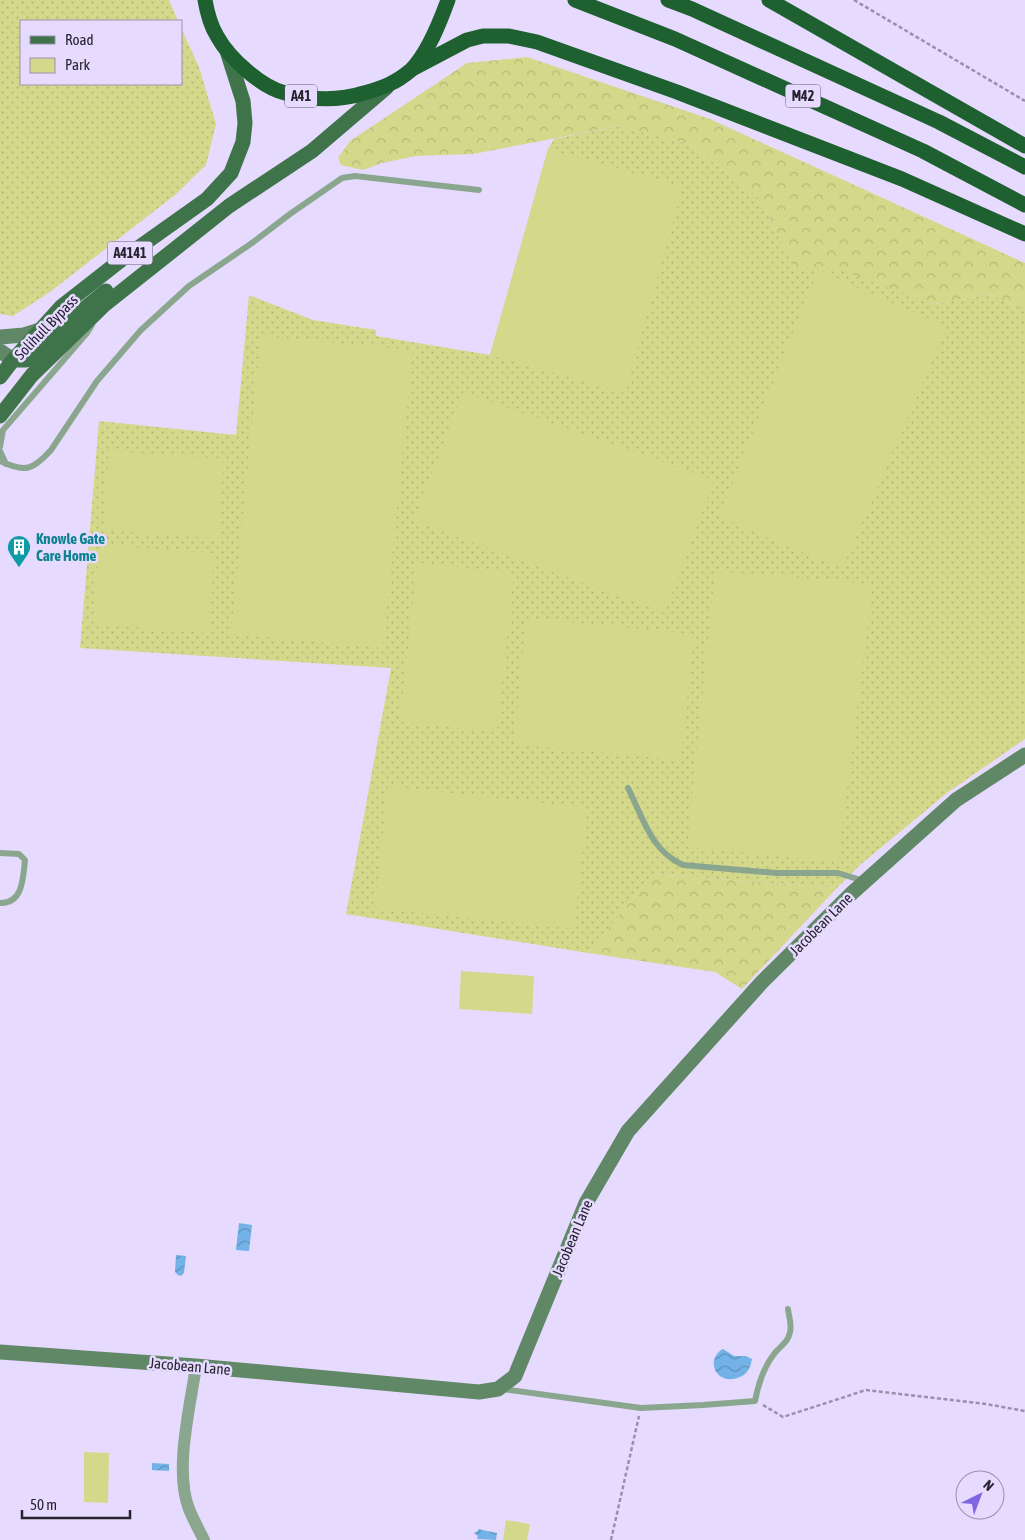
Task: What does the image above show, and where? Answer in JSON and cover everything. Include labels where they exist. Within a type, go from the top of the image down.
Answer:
[{"type":"highway","points":[[193,0],[216,35]]},
{"type":"highway","name":"A41","points":[[205,0],[216,35],[228,51],[257,80],[284,93],[327,99],[350,98],[387,87],[412,69],[432,40],[447,2]]},
{"type":"highway","name":"M42","points":[[575,0],[675,38],[923,151],[1025,205]]},
{"type":"highway","name":"M42","points":[[668,0],[692,9],[939,122],[1025,167]]},
{"type":"highway","points":[[769,0],[1025,146]]},
{"type":"highway","points":[[412,69],[467,40],[483,36],[509,36],[536,42],[677,92],[902,179],[1025,234]]},
{"type":"main road","name":"Solihull Bypass","points":[[0,377],[61,307],[84,288],[207,199],[231,173],[243,142],[245,123],[243,101],[228,51]]},
{"type":"main road","name":"A4141","points":[[103,306],[229,206],[312,151],[387,87]]},
{"type":"main road","points":[[14,360],[26,360],[34,356],[58,330],[117,283],[152,267]]},
{"type":"main road","name":"Solihull Bypass","points":[[0,416],[32,375],[103,306]]},
{"type":"street","points":[[0,337],[24,335],[40,330]]},
{"type":"street","points":[[0,351],[14,360]]},
{"type":"street","name":"Jacobean Lane","points":[[0,1352],[196,1366],[479,1392],[498,1389],[515,1376],[586,1204],[628,1131],[762,982],[865,881],[956,800],[1025,755]]},
{"type":"street","points":[[196,1366],[182,1466],[183,1485],[188,1508],[204,1540]]},
{"type":"lane","points":[[0,451],[3,463],[17,469],[31,468],[44,458],[97,381],[141,330],[189,286],[342,178],[355,176],[479,190]]},
{"type":"lane","points":[[0,447],[3,430],[87,333],[103,306]]},
{"type":"lane","points":[[628,788],[653,841],[672,860],[683,865],[777,873],[838,873],[865,881]]},
{"type":"lane","points":[[0,853],[19,854],[25,860],[23,879],[18,895],[13,901],[6,904],[0,903]]},
{"type":"lane","points":[[498,1389],[641,1408],[755,1401],[768,1362],[775,1352],[787,1341],[791,1325],[788,1309]]},
{"type":"path","points":[[854,0],[1025,100]]},
{"type":"path","points":[[755,1401],[782,1417],[866,1390],[986,1404],[1025,1411]]},
{"type":"path","points":[[610,1540],[641,1408]]},
{"type":"green space","points":[[0,0],[169,0],[178,20],[20,20],[20,85],[182,85],[182,30],[199,67],[216,124],[206,165],[175,195],[50,292],[13,316],[0,314]]},
{"type":"green space","points":[[527,57],[710,119],[1025,263],[1025,310],[990,294],[934,304],[833,268],[795,268],[760,199],[690,144],[619,126],[473,154],[416,156],[382,163],[363,170],[341,165],[338,158],[350,141],[467,63]]},
{"type":"green space","points":[[619,126],[690,144],[760,199],[795,268],[833,267],[934,304],[990,294],[1025,310],[1025,739],[947,793],[860,865],[837,888],[653,874],[588,953],[346,914],[391,668],[80,648],[99,421],[236,435],[249,295],[313,320],[376,330],[376,336],[490,355],[548,149],[554,139]]},
{"type":"green space","points":[[548,149],[683,187],[625,393],[490,355]]},
{"type":"green space","points":[[818,270],[947,327],[842,569],[719,517]]},
{"type":"green space","points":[[261,336],[413,350],[383,648],[231,634]]},
{"type":"green space","points":[[463,392],[714,480],[665,613],[414,521]]},
{"type":"green space","points":[[109,451],[224,459],[218,539],[103,530]]},
{"type":"green space","points":[[99,545],[214,553],[209,633],[94,624]]},
{"type":"green space","points":[[417,563],[514,573],[497,732],[400,722]]},
{"type":"green space","points":[[715,571],[873,584],[838,862],[687,847]]},
{"type":"green space","points":[[526,618],[694,634],[681,760],[514,744]]},
{"type":"green space","points":[[388,786],[587,808],[574,929],[375,908]]},
{"type":"green space","points":[[653,874],[837,888],[742,989],[715,972],[588,953]]},
{"type":"green space","points":[[461,971],[534,976],[532,1014],[459,1009]]},
{"type":"green space","points":[[84,1452],[109,1453],[108,1503],[84,1502]]},
{"type":"green space","points":[[506,1520],[530,1524],[527,1540],[503,1540]]},
{"type":"water","points":[[239,1223],[252,1225],[249,1251],[236,1250]]},
{"type":"water","points":[[176,1255],[186,1256],[184,1273],[181,1276],[175,1272]]},
{"type":"water","points":[[723,1349],[734,1356],[746,1356],[752,1359],[749,1369],[744,1375],[733,1379],[725,1379],[720,1376],[716,1371],[714,1359]]},
{"type":"water","points":[[152,1463],[169,1464],[169,1471],[152,1470]]},
{"type":"water","points":[[478,1529],[497,1533],[496,1540],[477,1539],[478,1536],[474,1533]]},
{"type":"place","name":"Knowle Gate Care Home","points":[[19,568]]}]
